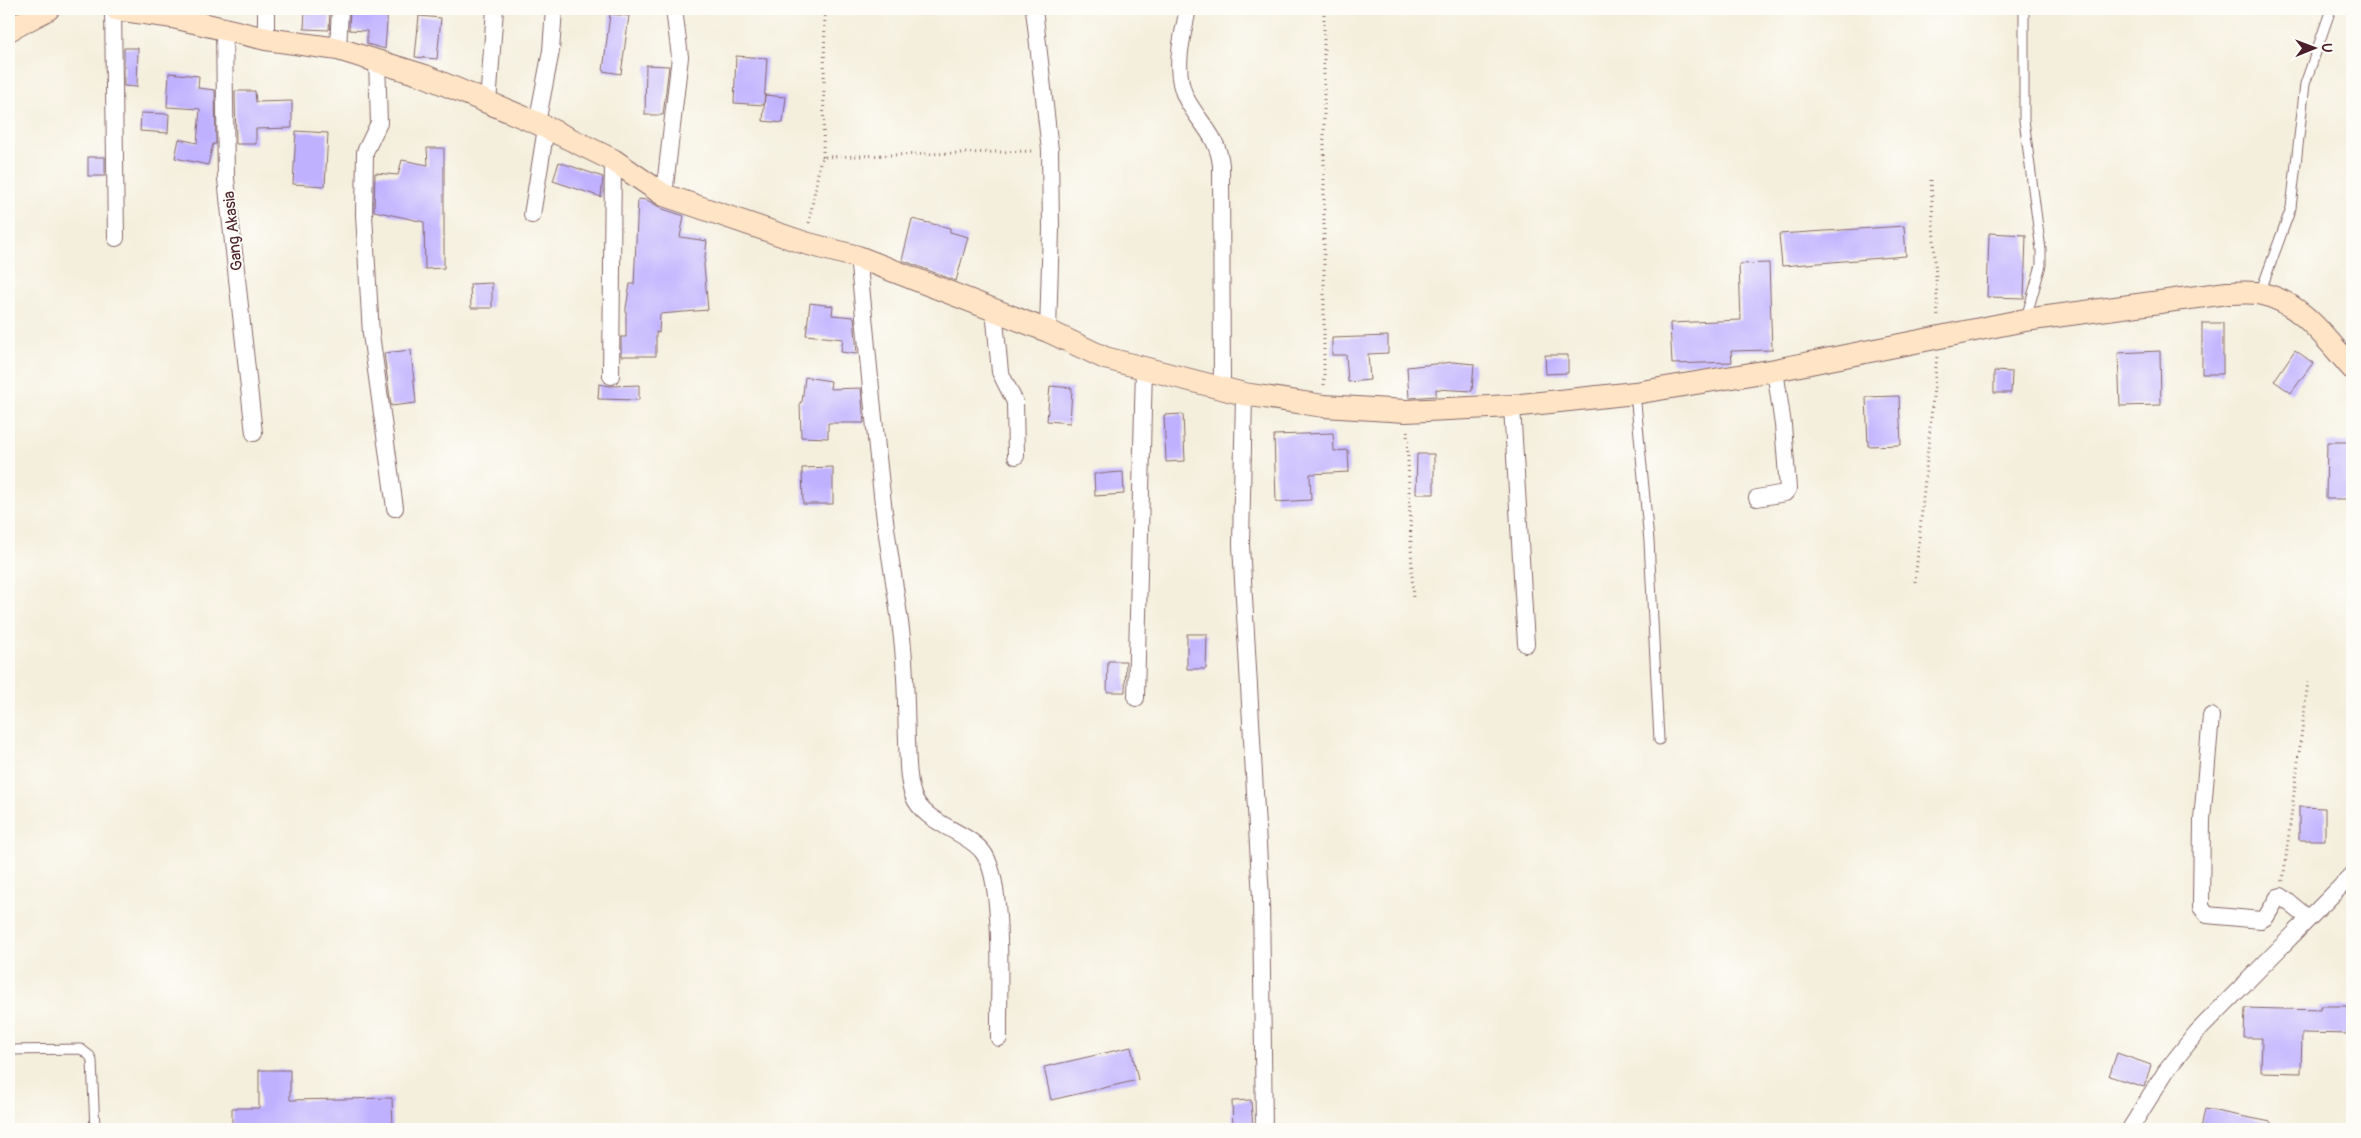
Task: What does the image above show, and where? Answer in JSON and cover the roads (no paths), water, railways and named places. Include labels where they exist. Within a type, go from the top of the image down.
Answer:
[{"type":"main road","points":[[9,30],[48,9]]},
{"type":"main road","points":[[114,9],[173,13],[224,29],[266,39],[338,49],[424,76],[542,125],[613,160],[664,195],[806,244],[858,257],[1048,331],[1105,358],[1244,394],[1324,406],[1406,411],[1512,406],[1635,393],[1775,370],[1939,339],[2025,320],[2227,293],[2260,293],[2282,300],[2299,312],[2352,368]]},
{"type":"street","points":[[114,9],[116,238]]},
{"type":"street","points":[[266,9],[266,39]]},
{"type":"street","points":[[338,49],[340,9]]},
{"type":"street","points":[[488,103],[495,9]]},
{"type":"street","points":[[532,215],[552,51],[554,9]]},
{"type":"street","points":[[664,195],[680,58],[674,9]]},
{"type":"street","points":[[1034,9],[1050,150],[1051,229],[1048,331]]},
{"type":"street","points":[[1188,9],[1179,56],[1181,80],[1187,100],[1216,142],[1220,159],[1222,388]]},
{"type":"street","name":"Gang Akasia","points":[[224,29],[226,173],[254,433]]},
{"type":"street","points":[[377,61],[379,123],[365,152],[363,201],[371,334],[395,508]]},
{"type":"street","points":[[612,376],[613,160]]},
{"type":"street","points":[[858,257],[883,504],[902,638],[908,769],[913,795],[920,808],[933,818],[966,837],[982,851],[988,860],[994,883],[998,927],[999,1038]]},
{"type":"street","points":[[994,310],[1000,372],[1014,402],[1016,456]]},
{"type":"street","points":[[1136,698],[1144,367]]},
{"type":"street","points":[[1757,498],[1785,493],[1788,490],[1784,425],[1775,370]]},
{"type":"street","points":[[1244,394],[1241,545],[1261,898],[1264,1129]]},
{"type":"street","points":[[1512,406],[1526,644]]},
{"type":"street","points":[[2211,716],[2202,820],[2201,907],[2207,915],[2261,920],[2266,917],[2278,897],[2281,896],[2308,918]]},
{"type":"street","points":[[2130,1129],[2180,1051],[2352,875]]},
{"type":"lane","points":[[2024,9],[2025,128],[2041,250],[2041,266],[2025,320]]},
{"type":"lane","points":[[2260,293],[2291,208],[2305,84],[2331,9]]},
{"type":"lane","points":[[1635,393],[1649,541],[1659,740]]},
{"type":"lane","points":[[9,1050],[81,1049],[86,1051],[92,1061],[95,1129]]}]
